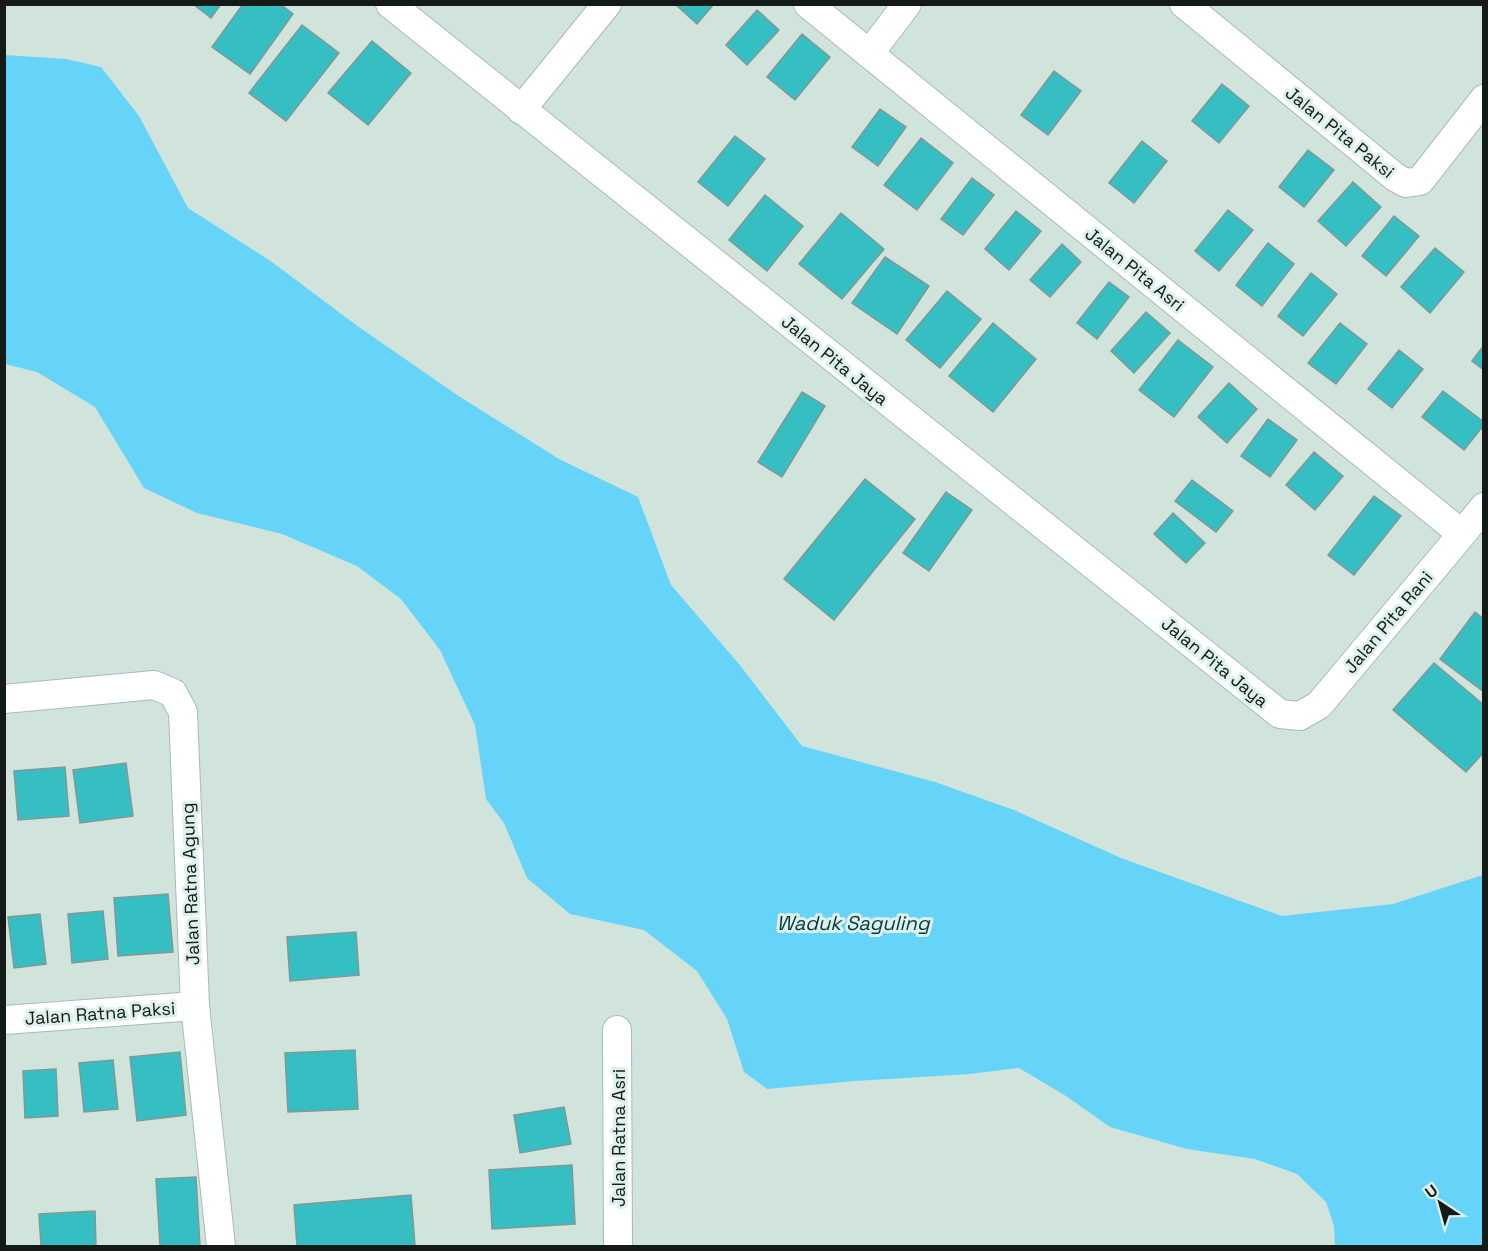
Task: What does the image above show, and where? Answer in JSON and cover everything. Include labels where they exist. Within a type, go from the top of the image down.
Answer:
[{"type":"street","name":"Jalan Pita Jaya","points":[[390,4],[1281,714]]},
{"type":"street","points":[[521,110],[607,4]]},
{"type":"street","name":"Jalan Pita Asri","points":[[808,4],[1462,534]]},
{"type":"street","points":[[869,54],[907,4]]},
{"type":"street","name":"Jalan Pita Paksi","points":[[1184,4],[1395,177],[1406,183],[1420,181],[1484,99]]},
{"type":"street","name":"Jalan Pita Rani","points":[[1281,714],[1300,716],[1319,705],[1484,507]]},
{"type":"street","name":"Jalan Ratna Agung","points":[[4,699],[154,685],[173,693],[183,712],[195,1006],[221,1246]]},
{"type":"street","name":"Jalan Ratna Paksi","points":[[4,1020],[195,1006]]},
{"type":"street","name":"Jalan Ratna Asri","points":[[617,1030],[618,1246]]},
{"type":"water","name":"Waduk Saguling","points":[[5,55],[66,59],[101,67],[139,116],[188,208],[272,262],[356,325],[460,397],[559,459],[638,497],[671,585],[739,664],[802,746],[935,782],[1014,810],[1121,858],[1282,916],[1393,904],[1483,875],[1483,1246],[1335,1246],[1334,1226],[1326,1202],[1297,1174],[1255,1159],[1187,1149],[1110,1127],[1066,1096],[1019,1068],[970,1074],[767,1089],[744,1072],[727,1019],[697,971],[644,930],[570,914],[527,878],[504,823],[486,799],[475,725],[440,650],[401,599],[357,566],[282,534],[197,513],[144,488],[95,407],[37,372],[5,364]]},
{"type":"building","points":[[193,4],[221,4],[211,18]]},
{"type":"building","points":[[243,4],[280,4],[293,14],[250,74],[212,47]]},
{"type":"building","points":[[675,4],[714,4],[697,24]]},
{"type":"building","points":[[757,10],[779,30],[747,65],[726,45]]},
{"type":"building","points":[[302,25],[339,53],[286,121],[249,93]]},
{"type":"building","points":[[802,34],[830,57],[795,100],[767,77]]},
{"type":"building","points":[[372,41],[411,73],[368,125],[328,93]]},
{"type":"building","points":[[1054,71],[1081,91],[1048,135],[1021,115]]},
{"type":"building","points":[[1222,84],[1249,106],[1219,143],[1192,121]]},
{"type":"building","points":[[880,109],[906,127],[878,166],[852,147]]},
{"type":"building","points":[[735,136],[765,159],[728,206],[698,182]]},
{"type":"building","points":[[921,138],[953,163],[917,210],[884,185]]},
{"type":"building","points":[[1142,141],[1167,161],[1134,203],[1109,183]]},
{"type":"building","points":[[1308,150],[1334,170],[1304,207],[1279,187]]},
{"type":"building","points":[[972,178],[994,195],[963,235],[941,219]]},
{"type":"building","points":[[1353,182],[1381,207],[1346,246],[1318,221]]},
{"type":"building","points":[[765,195],[803,226],[767,271],[729,240]]},
{"type":"building","points":[[1228,210],[1253,230],[1219,271],[1195,251]]},
{"type":"building","points":[[1016,211],[1041,231],[1009,270],[985,249]]},
{"type":"building","points":[[841,213],[884,249],[842,299],[799,264]]},
{"type":"building","points":[[1394,216],[1419,236],[1386,276],[1362,256]]},
{"type":"building","points":[[1268,243],[1294,264],[1262,306],[1236,285]]},
{"type":"building","points":[[1062,244],[1081,262],[1050,297],[1030,280]]},
{"type":"building","points":[[1435,248],[1464,272],[1430,313],[1401,287]]},
{"type":"building","points":[[885,257],[929,286],[897,334],[852,303]]},
{"type":"building","points":[[1311,273],[1337,294],[1303,336],[1278,316]]},
{"type":"building","points":[[1109,282],[1129,297],[1097,339],[1077,323]]},
{"type":"building","points":[[947,291],[981,319],[940,368],[906,340]]},
{"type":"building","points":[[1146,312],[1170,333],[1134,373],[1111,351]]},
{"type":"building","points":[[993,323],[1036,359],[993,412],[949,376]]},
{"type":"building","points":[[1340,323],[1367,344],[1336,384],[1308,363]]},
{"type":"building","points":[[1178,340],[1213,367],[1174,417],[1139,390]]},
{"type":"building","points":[[1484,345],[1484,370],[1472,361]]},
{"type":"building","points":[[1399,350],[1423,369],[1392,408],[1368,389]]},
{"type":"building","points":[[1229,383],[1257,409],[1227,443],[1198,417]]},
{"type":"building","points":[[1443,391],[1484,422],[1464,450],[1422,417]]},
{"type":"building","points":[[802,392],[825,406],[782,477],[758,462]]},
{"type":"building","points":[[1268,419],[1297,440],[1270,477],[1241,456]]},
{"type":"building","points":[[1314,452],[1343,476],[1315,510],[1286,485]]},
{"type":"building","points":[[865,479],[915,519],[834,620],[784,579]]},
{"type":"building","points":[[1192,480],[1233,511],[1216,532],[1175,501]]},
{"type":"building","points":[[946,492],[972,510],[929,571],[903,553]]},
{"type":"building","points":[[1374,496],[1401,516],[1354,575],[1328,555]]},
{"type":"building","points":[[1173,513],[1205,543],[1186,563],[1154,534]]},
{"type":"building","points":[[1475,612],[1484,619],[1484,692],[1440,659]]},
{"type":"building","points":[[1434,663],[1484,705],[1484,752],[1466,772],[1393,710]]},
{"type":"building","points":[[126,763],[133,816],[80,823],[73,770]]},
{"type":"building","points":[[65,767],[69,816],[18,820],[14,771]]},
{"type":"building","points":[[168,894],[173,952],[118,956],[114,898]]},
{"type":"building","points":[[103,911],[108,959],[72,963],[68,914]]},
{"type":"building","points":[[40,914],[46,964],[14,968],[8,917]]},
{"type":"building","points":[[356,932],[359,975],[290,981],[287,937]]},
{"type":"building","points":[[355,1050],[358,1109],[288,1112],[285,1053]]},
{"type":"building","points":[[180,1052],[186,1115],[137,1121],[130,1057]]},
{"type":"building","points":[[113,1060],[118,1109],[84,1112],[79,1063]]},
{"type":"building","points":[[56,1069],[58,1116],[25,1118],[23,1071]]},
{"type":"building","points":[[564,1107],[571,1144],[520,1153],[514,1115]]},
{"type":"building","points":[[572,1165],[575,1224],[492,1229],[489,1170]]},
{"type":"building","points":[[196,1177],[200,1246],[160,1246],[156,1179]]},
{"type":"building","points":[[411,1195],[415,1246],[297,1246],[294,1205]]},
{"type":"building","points":[[95,1211],[96,1246],[41,1246],[39,1214]]}]
